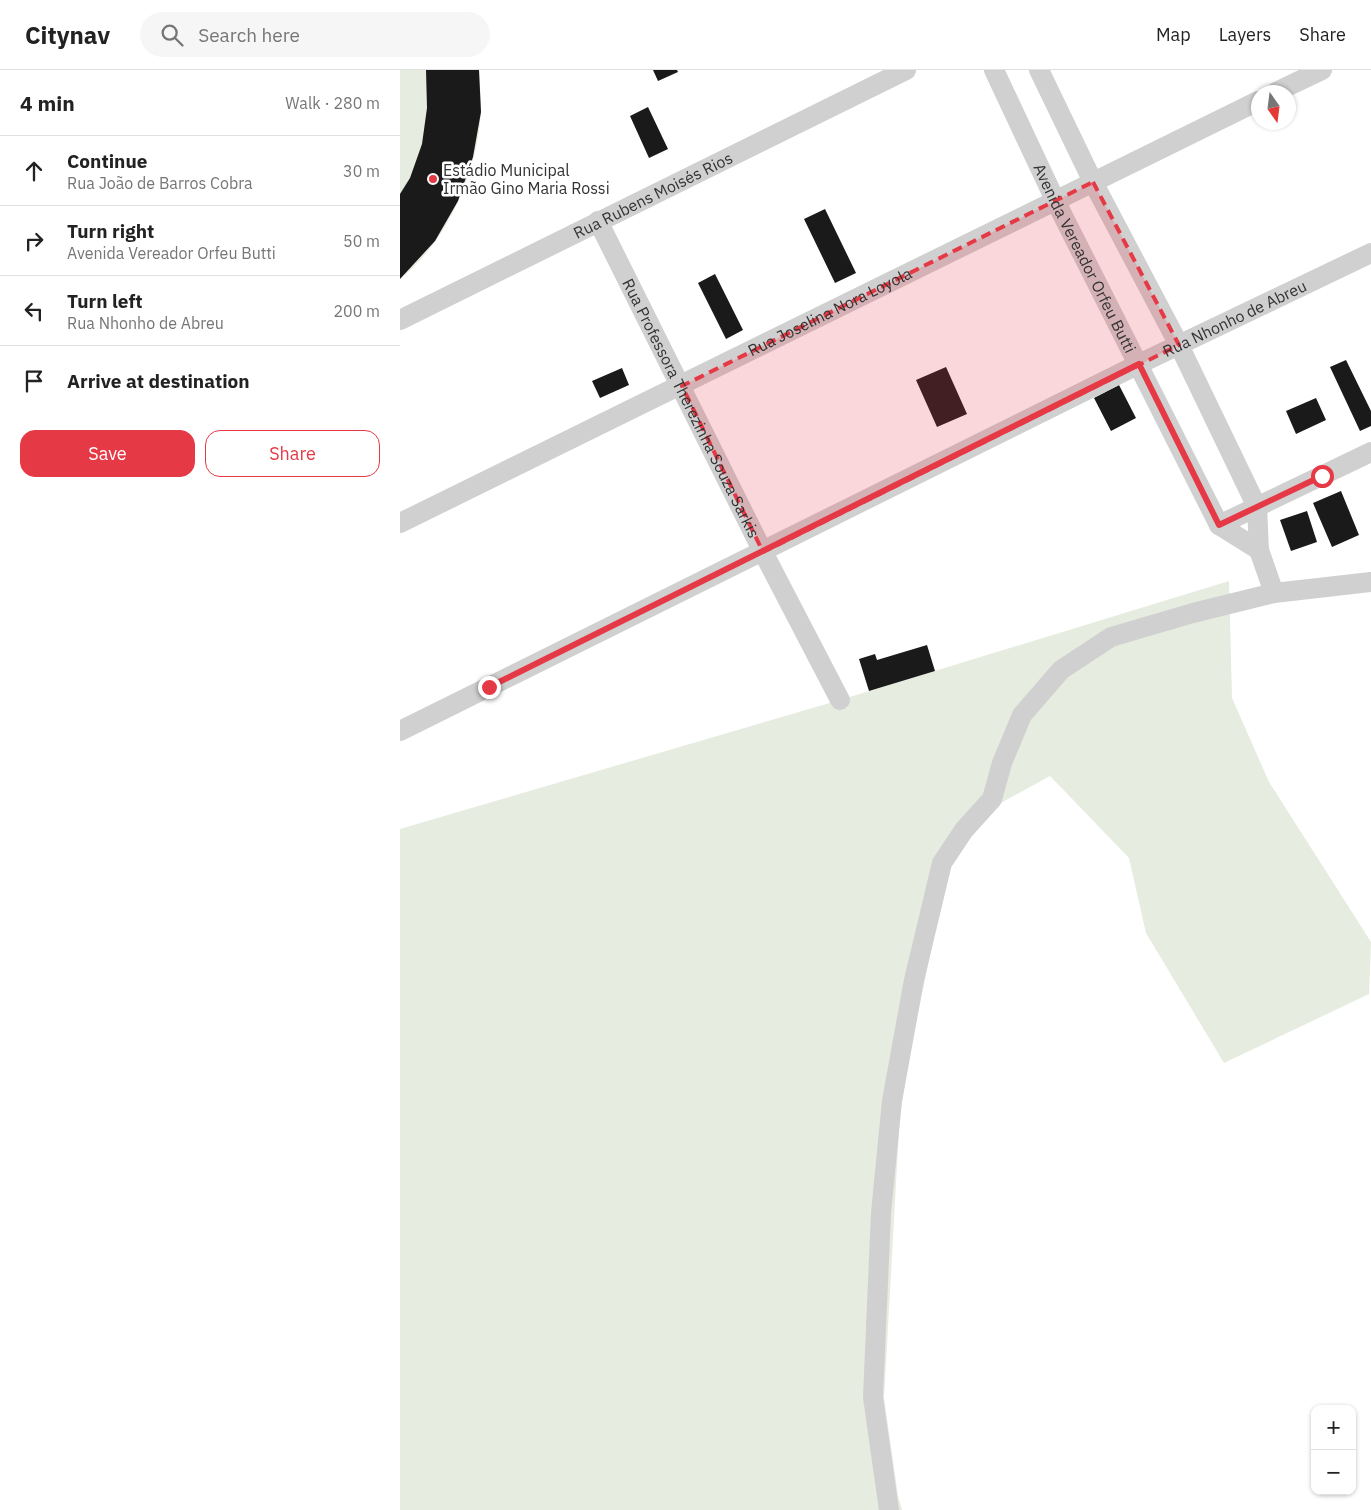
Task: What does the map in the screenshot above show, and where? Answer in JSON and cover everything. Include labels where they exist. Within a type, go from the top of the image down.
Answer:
[{"type":"street","name":"Rua Rubens Moisés Rios","points":[[400,320],[906,70]]},
{"type":"street","name":"Avenida Vereador Orfeu Butti","points":[[994,70],[1055,200],[1219,525]]},
{"type":"street","points":[[1039,70],[1093,182],[1179,345],[1256,507],[1260,550],[1274,593]]},
{"type":"street","points":[[1291,85],[1322,70]]},
{"type":"street","name":"Rua Joselina Nora Loyola","points":[[400,523],[682,386],[1251,104]]},
{"type":"street","name":"Rua Professora Therezinha Souza Sarkis","points":[[598,221],[682,386],[763,552],[840,700]]},
{"type":"street","name":"Rua Nhonho de Abreu","points":[[400,731],[1139,364],[1371,253]]},
{"type":"street","points":[[1219,525],[1371,452]]},
{"type":"street","points":[[1219,525],[1260,550]]},
{"type":"street","points":[[889,1510],[874,1396],[881,1213],[892,1101],[909,1008],[942,863],[964,830],[992,799],[1002,763],[1022,715],[1060,670],[1111,637],[1193,613],[1274,593],[1371,582]]},
{"type":"highlighted area","points":[[1093,182],[1179,345],[763,552],[682,386]]},
{"type":"shaded area","name":"Estádio Municipal Irmão Gino Maria Rossi","points":[[400,70],[479,70],[481,112],[473,158],[457,204],[446,226],[432,245],[400,279]]},
{"type":"shaded area","points":[[1229,581],[1232,698],[1269,782],[1371,942],[1369,994],[1224,1063],[1146,933],[1129,858],[1050,776],[999,804],[971,832],[949,865],[901,1094],[884,1398],[898,1496],[902,1510],[400,1510],[400,829],[840,700]]},
{"type":"building","name":"Estádio Municipal Irmão Gino Maria Rossi","points":[[426,70],[479,70],[481,112],[473,157],[458,201],[435,241],[400,279],[400,194],[410,178],[422,144],[427,108]]},
{"type":"building","points":[[653,70],[677,70],[678,72],[658,81]]},
{"type":"building","points":[[648,107],[668,149],[649,158],[630,116]]},
{"type":"building","points":[[825,209],[856,273],[835,283],[804,219]]},
{"type":"building","points":[[715,274],[743,330],[726,339],[698,283]]},
{"type":"building","points":[[1346,360],[1371,411],[1371,426],[1360,431],[1330,367]]},
{"type":"building","points":[[946,367],[967,414],[937,427],[916,380]]},
{"type":"building","points":[[622,368],[629,385],[600,398],[592,381]]},
{"type":"building","points":[[1119,385],[1136,418],[1111,431],[1094,398]]},
{"type":"building","points":[[1316,398],[1326,420],[1296,434],[1286,411]]},
{"type":"building","points":[[1341,491],[1359,535],[1332,547],[1313,503]]},
{"type":"building","points":[[1307,511],[1317,542],[1291,551],[1280,520]]},
{"type":"building","points":[[927,645],[935,671],[869,691],[859,659],[875,654],[877,660]]},
{"type":"place","name":"Estádio Municipal Irmão Gino Maria Rossi","points":[[433,179]]},
{"type":"route","points":[[489,687],[1139,364],[1219,525],[1322,476]]}]
